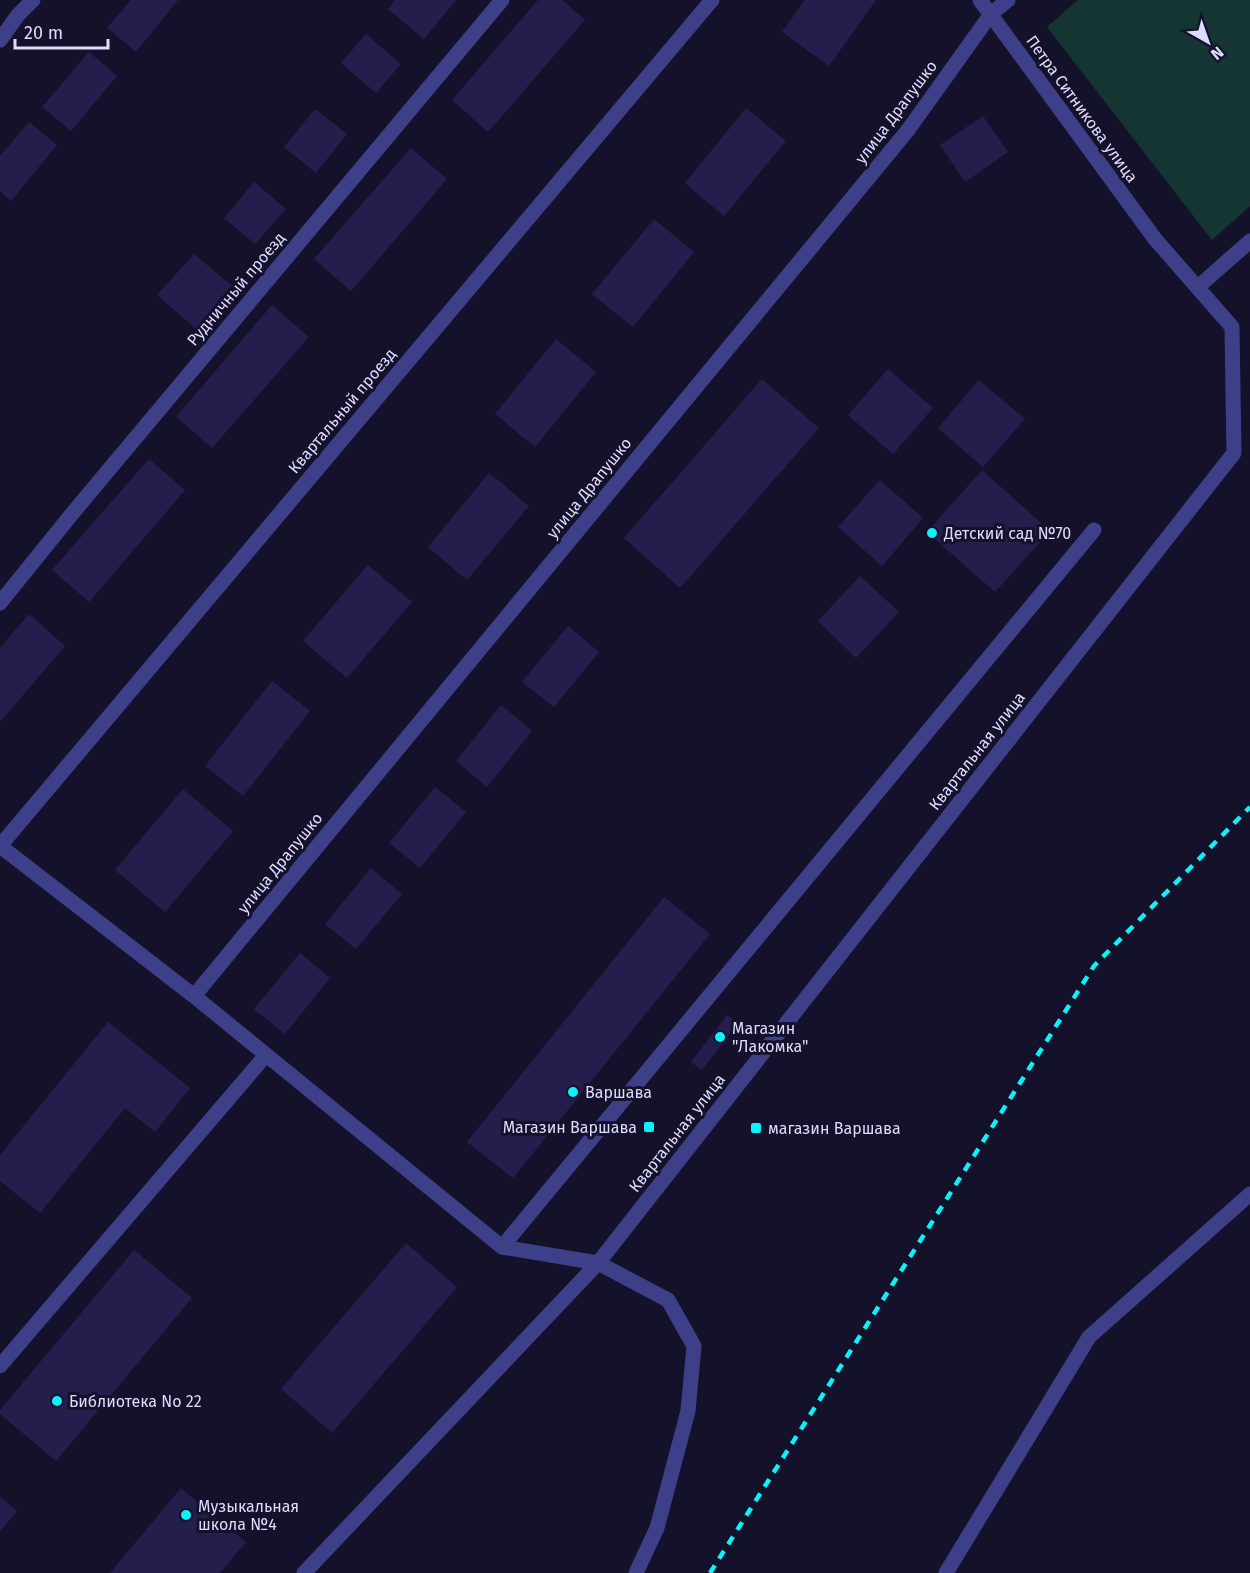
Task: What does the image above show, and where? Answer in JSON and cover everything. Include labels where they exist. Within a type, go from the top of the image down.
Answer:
[{"type":"street","points":[[0,40],[18,15],[33,0]]},
{"type":"street","name":"Рудничный проезд","points":[[0,603],[502,0]]},
{"type":"street","name":"Квартальный проезд","points":[[0,846],[712,0]]},
{"type":"street","name":"Петра Ситникова улица","points":[[980,0],[1155,239]]},
{"type":"street","name":"улица Драпушко","points":[[194,996],[908,130],[991,14],[1008,0]]},
{"type":"street","name":"Квартальная улица","points":[[304,1573],[598,1263],[1234,453],[1232,327],[1155,239]]},
{"type":"street","points":[[1198,287],[1250,242]]},
{"type":"street","points":[[502,1247],[1094,530]]},
{"type":"street","points":[[0,846],[194,996],[502,1247],[598,1263],[668,1300],[694,1346],[688,1411],[657,1528],[636,1573]]},
{"type":"street","points":[[0,1366],[266,1055]]},
{"type":"street","points":[[946,1573],[1089,1337],[1250,1194]]},
{"type":"green space","points":[[1078,0],[1250,0],[1250,206],[1212,240],[1047,27]]},
{"type":"building","points":[[131,0],[178,0],[136,52],[107,28]]},
{"type":"building","points":[[395,0],[456,0],[424,39],[388,9]]},
{"type":"building","points":[[538,0],[562,0],[585,20],[488,132],[452,100]]},
{"type":"building","points":[[805,0],[876,0],[829,66],[782,32]]},
{"type":"building","points":[[366,34],[401,64],[376,93],[341,63]]},
{"type":"building","points":[[89,52],[117,76],[71,131],[42,107]]},
{"type":"building","points":[[746,108],[786,141],[724,216],[685,183]]},
{"type":"building","points":[[315,109],[347,134],[316,173],[284,147]]},
{"type":"building","points":[[983,116],[1008,152],[965,182],[940,145]]},
{"type":"building","points":[[29,122],[57,145],[11,201],[0,191],[0,156]]},
{"type":"building","points":[[411,148],[447,179],[351,291],[314,259]]},
{"type":"building","points":[[254,182],[286,209],[255,244],[224,218]]},
{"type":"building","points":[[654,219],[694,252],[633,327],[592,294]]},
{"type":"building","points":[[194,254],[232,286],[196,329],[157,295]]},
{"type":"building","points":[[272,305],[309,337],[212,448],[176,417]]},
{"type":"building","points":[[556,339],[596,372],[535,447],[495,414]]},
{"type":"building","points":[[888,369],[933,408],[893,454],[848,415]]},
{"type":"building","points":[[762,379],[819,428],[680,588],[624,538]]},
{"type":"building","points":[[979,380],[1025,419],[983,467],[938,428]]},
{"type":"building","points":[[149,459],[185,490],[89,602],[52,570]]},
{"type":"building","points":[[982,470],[1050,531],[995,592],[927,532]]},
{"type":"building","points":[[489,473],[529,506],[467,580],[428,547]]},
{"type":"building","points":[[880,480],[923,518],[882,566],[838,527]]},
{"type":"building","points":[[368,565],[412,602],[347,678],[303,641]]},
{"type":"building","points":[[860,576],[899,612],[856,658],[818,621]]},
{"type":"building","points":[[29,614],[65,646],[0,722],[0,648]]},
{"type":"building","points":[[568,626],[599,652],[554,707],[522,682]]},
{"type":"building","points":[[272,681],[310,711],[243,796],[205,766]]},
{"type":"building","points":[[501,705],[532,731],[487,787],[456,761]]},
{"type":"building","points":[[435,787],[466,812],[420,868],[389,843]]},
{"type":"building","points":[[183,789],[233,831],[165,912],[115,870]]},
{"type":"building","points":[[371,868],[402,894],[356,949],[325,924]]},
{"type":"building","points":[[664,897],[710,934],[513,1178],[467,1142]]},
{"type":"building","points":[[300,953],[330,978],[285,1034],[254,1009]]},
{"type":"building","points":[[727,1015],[738,1023],[702,1070],[691,1062]]},
{"type":"building","points":[[108,1022],[190,1088],[155,1132],[125,1108],[40,1213],[0,1181],[0,1155]]},
{"type":"building","points":[[406,1243],[457,1287],[332,1433],[281,1389]]},
{"type":"building","points":[[134,1250],[192,1298],[56,1461],[0,1414],[0,1410]]},
{"type":"building","name":"Музыкальная школа №4","points":[[181,1488],[246,1542],[220,1573],[110,1573]]},
{"type":"building","points":[[0,1497],[17,1511],[0,1532]]},
{"type":"railway","points":[[710,1573],[1094,966],[1250,807]]},
{"type":"place","name":"Детский сад №70","points":[[932,533]]},
{"type":"place","name":"Магазин \"Лакомка\"","points":[[720,1037]]},
{"type":"place","name":"Варшава","points":[[573,1092]]},
{"type":"place","name":"Магазин Варшава","points":[[649,1127]]},
{"type":"place","name":"магазин Варшава","points":[[756,1128]]},
{"type":"place","name":"Библиотека No 22","points":[[57,1401]]},
{"type":"place","name":"Музыкальная школа №4","points":[[186,1515]]}]
